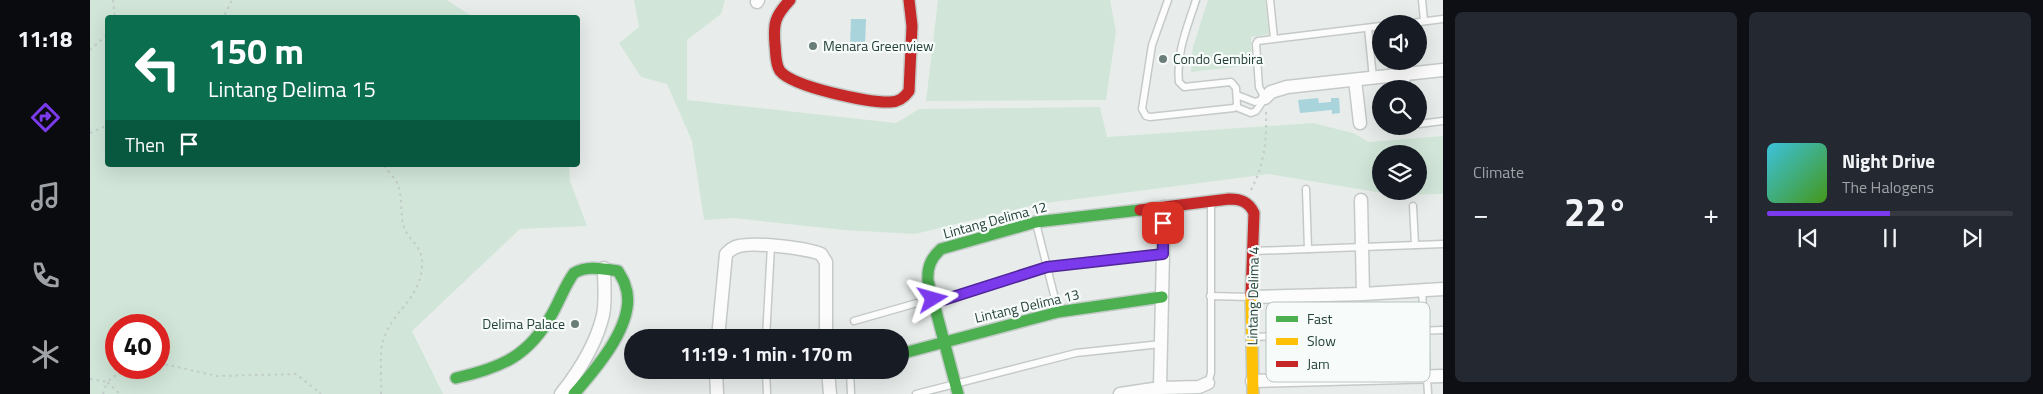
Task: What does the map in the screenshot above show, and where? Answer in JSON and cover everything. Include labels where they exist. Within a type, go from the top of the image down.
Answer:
[{"type":"street","points":[[790,0],[778,13],[773,24],[777,63],[784,75],[800,84],[891,102],[904,98],[909,92],[912,26],[909,0]]},
{"type":"street","points":[[1265,98],[1271,92],[1286,87],[1443,70]]},
{"type":"street","points":[[1356,80],[1360,123]]},
{"type":"street","name":"Lintang Delima 12","points":[[933,301],[928,271],[933,256],[941,249],[1036,222],[1229,199],[1245,201]]},
{"type":"street","points":[[1361,200],[1363,294]]},
{"type":"street","name":"Lintang Delima 4","points":[[1245,201],[1251,206],[1254,213],[1251,297],[1252,388]]},
{"type":"street","points":[[1160,388],[1164,207]]},
{"type":"street","points":[[719,329],[726,254],[730,249],[741,245],[771,246],[821,254],[826,262],[826,329]]},
{"type":"street","points":[[456,378],[496,368],[518,356],[550,318],[569,277],[584,268],[604,268],[618,271],[624,277],[628,301],[625,314],[608,351],[597,368],[574,394]]},
{"type":"street","points":[[561,394],[573,379],[596,340],[603,313],[604,268]]},
{"type":"street","points":[[1251,297],[1443,290]]},
{"type":"street","name":"Lintang Delima 13","points":[[909,351],[1058,312],[1162,297]]},
{"type":"street","points":[[933,301],[942,342],[956,389]]},
{"type":"street","points":[[1430,378],[1443,376]]},
{"type":"street","points":[[716,379],[717,394]]},
{"type":"street","points":[[829,379],[830,394]]},
{"type":"street","points":[[1252,388],[1356,382]]},
{"type":"street","points":[[1120,394],[1160,388],[1199,387],[1208,383]]},
{"type":"lane","points":[[1168,0],[1151,50],[1142,109],[1144,114],[1150,117],[1236,107],[1251,113],[1256,111],[1265,98]]},
{"type":"lane","points":[[1196,0],[1180,49],[1179,82],[1184,87],[1231,82],[1236,88],[1238,95],[1236,107]]},
{"type":"lane","points":[[1270,0],[1274,38]]},
{"type":"lane","points":[[1422,0],[1423,15]]},
{"type":"lane","points":[[1427,22],[1443,20]]},
{"type":"lane","points":[[1265,98],[1259,86],[1256,44],[1261,40],[1372,27]]},
{"type":"lane","points":[[1368,28],[1373,78]]},
{"type":"lane","points":[[1406,74],[1406,80]]},
{"type":"lane","points":[[1238,95],[1255,102],[1265,98]]},
{"type":"lane","points":[[1427,123],[1443,121]]},
{"type":"lane","points":[[1306,189],[1308,249]]},
{"type":"lane","points":[[1208,383],[1211,373],[1211,201]]},
{"type":"lane","points":[[1413,206],[1415,245]]},
{"type":"lane","points":[[1036,222],[1058,312]]},
{"type":"lane","points":[[1253,251],[1443,244]]},
{"type":"lane","points":[[766,329],[771,246]]},
{"type":"lane","points":[[854,321],[933,301],[1047,267],[1163,254]]},
{"type":"lane","points":[[1422,291],[1422,302]]},
{"type":"lane","points":[[1210,296],[1251,297]]},
{"type":"lane","points":[[1430,331],[1443,330]]},
{"type":"lane","points":[[1251,337],[1266,337]]},
{"type":"lane","points":[[916,394],[956,389],[1076,353],[1161,344]]},
{"type":"lane","points":[[766,379],[767,394]]},
{"type":"lane","points":[[850,379],[851,394]]},
{"type":"path","points":[[113,0],[115,15]]},
{"type":"path","points":[[224,15],[232,0]]},
{"type":"path","points":[[90,50],[105,37]]},
{"type":"path","points":[[1245,201],[1259,175],[1266,137],[1265,98]]},
{"type":"path","points":[[90,133],[105,126]]},
{"type":"path","points":[[382,394],[382,342],[393,319],[416,292],[422,267],[419,247],[404,230],[401,215],[401,199],[397,182],[385,167]]},
{"type":"path","points":[[170,365],[217,376],[296,374],[321,394]]},
{"type":"path","points":[[90,379],[108,382],[120,394]]},
{"type":"path","points":[[103,394],[108,382],[112,379]]},
{"type":"green space","points":[[90,0],[447,0],[470,15],[105,15],[105,167],[569,167],[570,181],[587,226],[520,229],[412,331],[443,394],[90,394]]},
{"type":"green space","points":[[634,0],[725,0],[721,14],[687,40],[687,100],[896,123],[919,109],[1100,107],[1107,137],[1313,123],[1353,133],[1369,142],[1443,136],[1443,194],[1427,194],[1427,145],[1372,145],[1372,191],[1269,174],[1038,204],[915,234],[844,230],[733,218],[704,220],[692,141],[667,84],[641,77],[619,43],[639,27]]},
{"type":"green space","points":[[938,0],[1110,0],[1116,32],[1106,100],[926,101]]},
{"type":"green space","points":[[1208,0],[1265,0],[1269,34],[1251,37],[1252,65],[1191,72],[1193,47]]},
{"type":"water","points":[[851,19],[866,19],[865,46],[850,46]]},
{"type":"water","points":[[1318,98],[1319,103],[1331,102],[1331,98],[1339,98],[1340,113],[1332,114],[1332,110],[1300,113],[1298,100]]},
{"type":"traffic: fast","points":[[958,394],[928,281],[929,267],[932,259],[938,252],[941,249],[1036,222],[1140,210]]},
{"type":"traffic: fast","points":[[456,378],[487,370],[512,358],[523,350],[543,328],[574,273],[590,268],[618,271],[624,283],[628,299],[621,328],[603,358],[574,394]]},
{"type":"traffic: fast","points":[[909,352],[1058,312],[1162,297]]},
{"type":"traffic: slow","points":[[1251,295],[1253,394]]},
{"type":"traffic: jam","points":[[790,0],[778,15],[775,25],[776,58],[780,71],[800,83],[815,88],[849,97],[880,102],[896,101],[905,96],[909,91],[912,26],[909,0]]},
{"type":"traffic: jam","points":[[1140,210],[1229,199],[1247,204],[1254,213],[1251,295]]},
{"type":"place","name":"Menara Greenview","points":[[813,46]]},
{"type":"place","name":"Condo Gembira","points":[[1163,59]]},
{"type":"place","name":"Delima Palace","points":[[575,324]]},
{"type":"route","points":[[933,299],[934,303],[1047,267],[1163,254],[1163,223]]}]
